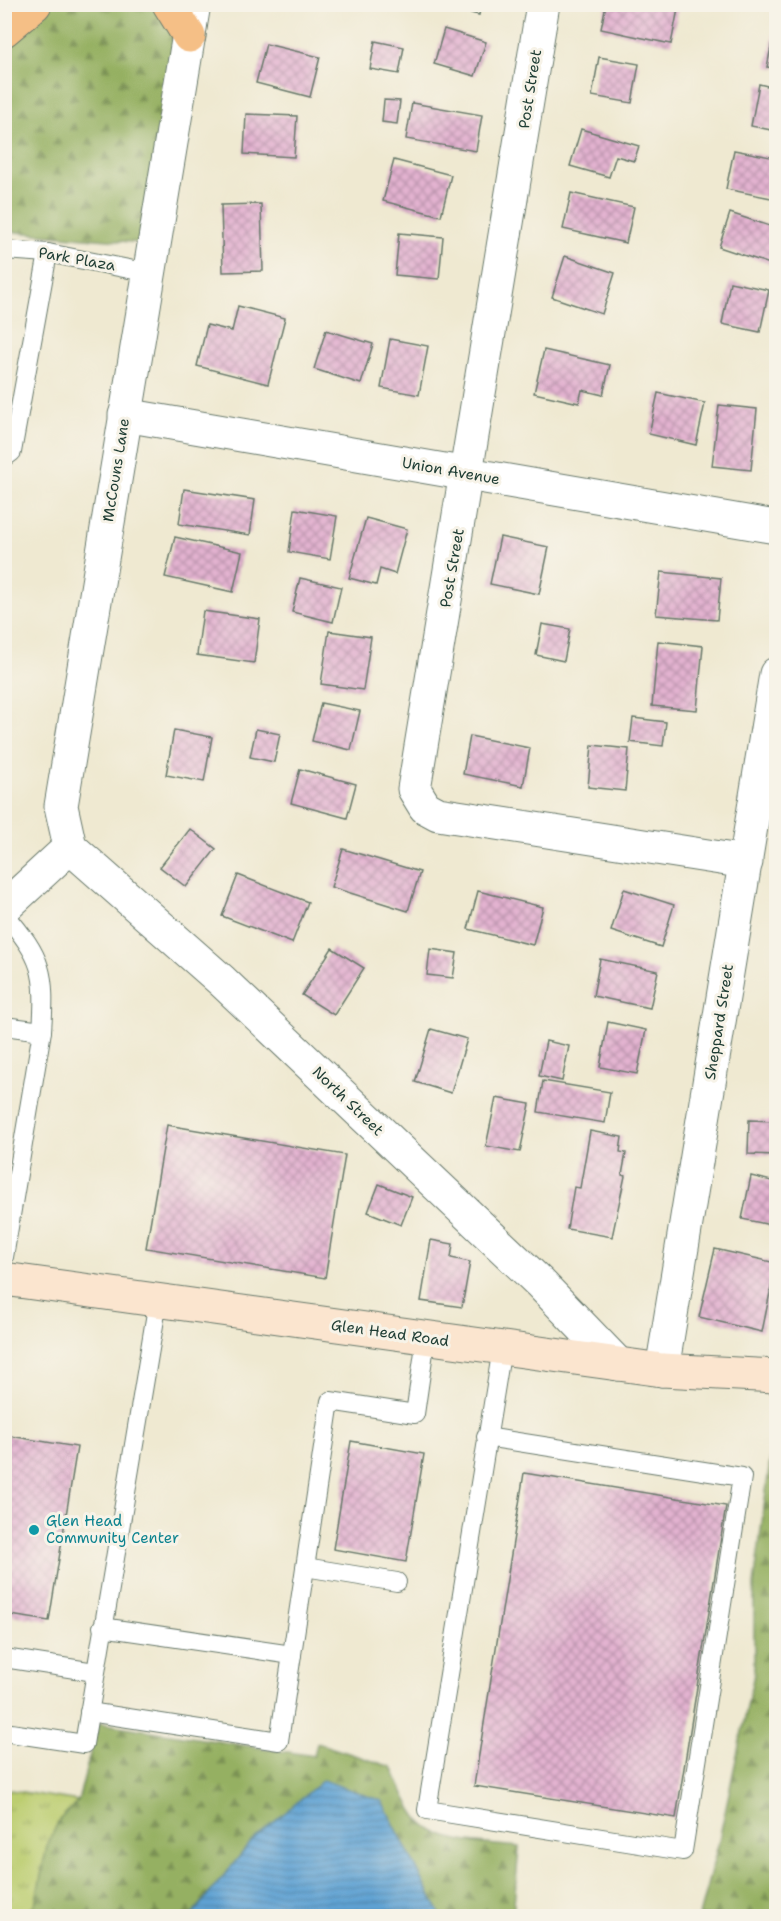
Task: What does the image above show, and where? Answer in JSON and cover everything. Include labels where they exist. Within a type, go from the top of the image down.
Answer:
[{"type":"main road","points":[[4,30],[35,4]]},
{"type":"main road","points":[[169,4],[189,36]]},
{"type":"main road","name":"Glen Head Road","points":[[4,1279],[662,1370],[777,1376]]},
{"type":"street","name":"McCouns Lane","points":[[70,847],[61,806],[194,4]]},
{"type":"street","name":"Post Street","points":[[543,4],[468,474],[414,789],[425,807],[438,814],[746,862]]},
{"type":"street","name":"Union Avenue","points":[[125,415],[777,527]]},
{"type":"street","name":"Sheppard Street","points":[[662,1370],[777,675]]},
{"type":"street","points":[[4,908],[70,847]]},
{"type":"street","name":"North Street","points":[[70,847],[230,988],[540,1283],[618,1364]]},
{"type":"lane","name":"Park Plaza","points":[[4,250],[48,253],[149,273]]},
{"type":"lane","points":[[4,458],[12,452],[48,253]]},
{"type":"lane","points":[[4,913],[29,942],[40,963],[43,986],[42,1031],[10,1198],[4,1257]]},
{"type":"lane","points":[[4,1026],[42,1031]]},
{"type":"lane","points":[[4,1732],[84,1744],[158,1301]]},
{"type":"lane","points":[[89,1712],[279,1741],[330,1401],[415,1414],[426,1338]]},
{"type":"lane","points":[[486,1437],[742,1477],[683,1851],[427,1810],[486,1437],[502,1348]]},
{"type":"lane","points":[[305,1567],[397,1582]]},
{"type":"lane","points":[[102,1628],[292,1655]]},
{"type":"lane","points":[[4,1658],[95,1672]]},
{"type":"green space","points":[[35,4],[170,5],[190,27],[154,244],[5,231],[4,30]]},
{"type":"green space","points":[[776,1414],[776,1916],[699,1916],[718,1845],[754,1674],[754,1585]]},
{"type":"green space","points":[[98,1723],[314,1756],[317,1743],[392,1767],[415,1814],[435,1832],[462,1841],[519,1847],[513,1916],[441,1916],[382,1801],[252,1841],[191,1916],[28,1916],[36,1900],[47,1846],[59,1820],[78,1801]]},
{"type":"green space","points":[[4,1789],[78,1801],[79,1916],[5,1916]]},
{"type":"water","points":[[323,1780],[382,1801],[441,1916],[191,1916],[252,1841]]},
{"type":"building","points":[[434,4],[481,4],[479,15]]},
{"type":"building","points":[[606,4],[679,4],[671,44],[601,29]]},
{"type":"building","points":[[776,28],[776,68],[767,67]]},
{"type":"building","points":[[444,29],[486,42],[475,76],[434,64]]},
{"type":"building","points":[[375,41],[404,47],[399,74],[370,69]]},
{"type":"building","points":[[266,44],[320,57],[310,97],[256,83]]},
{"type":"building","points":[[599,57],[639,64],[632,103],[592,96]]},
{"type":"building","points":[[759,84],[776,88],[776,131],[751,126]]},
{"type":"building","points":[[384,100],[400,101],[397,124],[382,122]]},
{"type":"building","points":[[412,103],[482,115],[476,151],[406,139]]},
{"type":"building","points":[[246,114],[297,116],[294,157],[244,154]]},
{"type":"building","points":[[581,129],[639,146],[634,161],[616,156],[609,177],[570,166]]},
{"type":"building","points":[[734,150],[776,158],[776,199],[726,189]]},
{"type":"building","points":[[394,160],[451,175],[441,216],[383,201]]},
{"type":"building","points":[[571,193],[634,207],[626,243],[563,229]]},
{"type":"building","points":[[261,204],[263,271],[223,272],[221,205]]},
{"type":"building","points":[[730,213],[776,228],[776,244],[770,264],[719,247]]},
{"type":"building","points":[[399,233],[443,237],[439,279],[395,275]]},
{"type":"building","points":[[565,256],[615,273],[602,314],[552,297]]},
{"type":"building","points":[[730,282],[769,290],[760,332],[722,324]]},
{"type":"building","points":[[238,306],[285,318],[268,384],[197,366],[207,325],[232,331]]},
{"type":"building","points":[[326,330],[373,344],[361,384],[314,369]]},
{"type":"building","points":[[390,339],[428,346],[419,395],[381,388]]},
{"type":"building","points":[[544,350],[610,365],[603,395],[582,390],[579,403],[534,393]]},
{"type":"building","points":[[658,393],[705,403],[696,445],[649,434]]},
{"type":"building","points":[[719,405],[757,409],[751,470],[712,466]]},
{"type":"building","points":[[184,489],[255,500],[250,535],[179,524]]},
{"type":"building","points":[[295,509],[337,516],[330,559],[289,552]]},
{"type":"building","points":[[366,518],[407,529],[395,574],[380,569],[376,585],[349,578]]},
{"type":"building","points":[[175,537],[242,552],[233,592],[165,577]]},
{"type":"building","points":[[500,537],[549,547],[539,594],[490,584]]},
{"type":"building","points":[[661,572],[721,578],[717,620],[656,615]]},
{"type":"building","points":[[300,578],[341,587],[333,622],[292,612]]},
{"type":"building","points":[[203,611],[260,619],[254,663],[197,655]]},
{"type":"building","points":[[542,624],[570,629],[564,661],[536,655]]},
{"type":"building","points":[[329,631],[371,637],[363,690],[321,684]]},
{"type":"building","points":[[658,641],[703,646],[697,710],[652,706]]},
{"type":"building","points":[[321,703],[360,711],[351,750],[312,741]]},
{"type":"building","points":[[633,718],[666,722],[663,746],[630,742]]},
{"type":"building","points":[[256,729],[280,734],[274,762],[250,757]]},
{"type":"building","points":[[174,730],[212,737],[204,782],[166,775]]},
{"type":"building","points":[[470,736],[530,748],[523,786],[463,774]]},
{"type":"building","points":[[592,745],[629,749],[625,791],[588,787]]},
{"type":"building","points":[[300,769],[356,784],[347,818],[291,803]]},
{"type":"building","points":[[190,829],[216,849],[186,887],[160,867]]},
{"type":"building","points":[[343,849],[420,872],[408,911],[331,887]]},
{"type":"building","points":[[238,875],[308,902],[292,943],[222,916]]},
{"type":"building","points":[[624,889],[674,905],[661,947],[611,931]]},
{"type":"building","points":[[478,891],[543,907],[533,945],[468,929]]},
{"type":"building","points":[[332,948],[364,968],[334,1015],[302,995]]},
{"type":"building","points":[[430,949],[457,953],[453,978],[427,975]]},
{"type":"building","points":[[600,959],[658,971],[650,1008],[593,996]]},
{"type":"building","points":[[608,1022],[646,1030],[637,1074],[600,1067]]},
{"type":"building","points":[[431,1029],[467,1039],[451,1093],[415,1082]]},
{"type":"building","points":[[546,1041],[569,1046],[562,1081],[539,1076]]},
{"type":"building","points":[[543,1081],[610,1092],[605,1123],[538,1112]]},
{"type":"building","points":[[496,1098],[530,1104],[520,1152],[486,1146]]},
{"type":"building","points":[[749,1120],[776,1121],[776,1155],[748,1154]]},
{"type":"building","points":[[167,1125],[345,1155],[325,1278],[146,1248]]},
{"type":"building","points":[[590,1131],[622,1137],[620,1152],[626,1153],[622,1175],[625,1176],[612,1237],[567,1229],[574,1187],[580,1188]]},
{"type":"building","points":[[751,1176],[776,1182],[776,1226],[742,1219]]},
{"type":"building","points":[[379,1184],[412,1197],[401,1225],[368,1212]]},
{"type":"building","points":[[431,1240],[453,1244],[451,1258],[470,1262],[462,1307],[421,1301]]},
{"type":"building","points":[[715,1249],[776,1263],[762,1332],[699,1317]]},
{"type":"building","name":"Glen Head Community Center","points":[[4,1435],[77,1447],[49,1621],[4,1614]]},
{"type":"building","points":[[351,1441],[424,1454],[406,1562],[333,1549]]},
{"type":"building","points":[[524,1473],[726,1506],[676,1818],[474,1786]]},
{"type":"place","name":"Glen Head Community Center","points":[[34,1530]]}]
